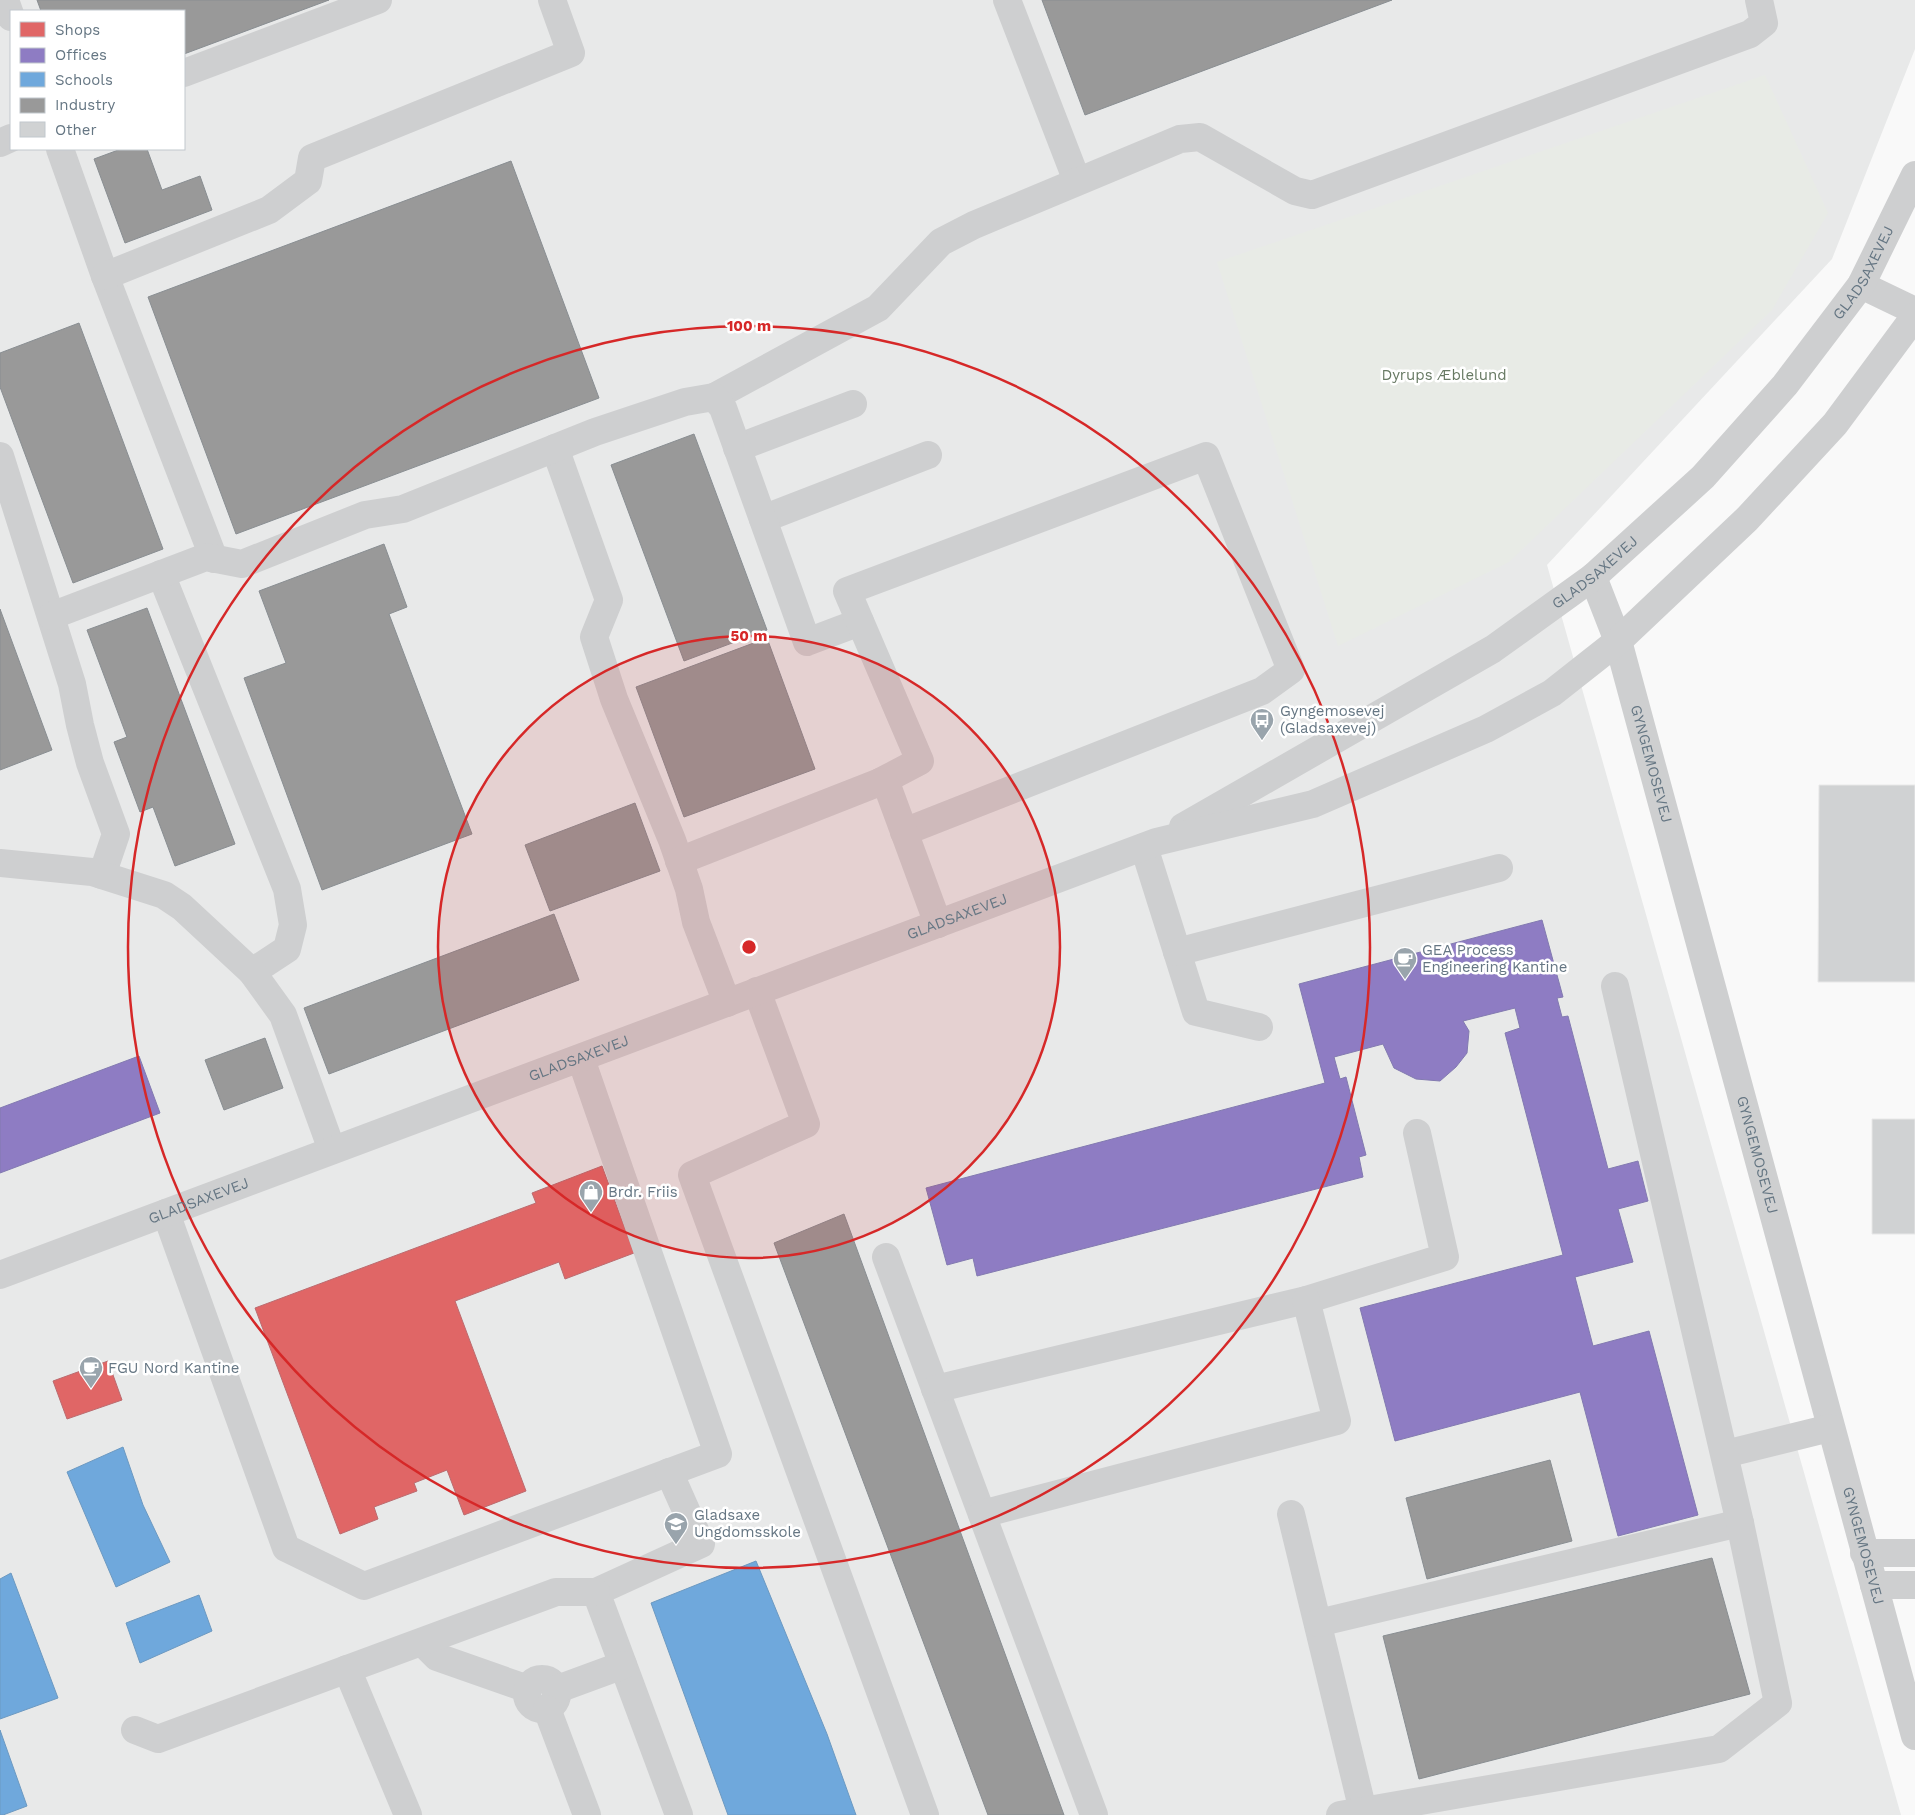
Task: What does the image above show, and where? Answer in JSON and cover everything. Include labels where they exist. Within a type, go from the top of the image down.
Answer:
[{"type":"street","points":[[5,0],[10,14]]},
{"type":"street","points":[[185,74],[378,0]]},
{"type":"street","points":[[105,276],[269,210],[308,181],[312,158],[571,53],[552,0]]},
{"type":"street","points":[[1007,0],[1078,181]]},
{"type":"street","points":[[51,616],[206,557],[242,564],[365,515],[403,509],[556,448],[685,402],[714,397],[878,308],[941,242],[974,224],[1180,139],[1200,137],[1296,191],[1312,195],[1750,34],[1764,23],[1759,0]]},
{"type":"street","points":[[60,150],[105,276],[214,559]]},
{"type":"street","name":"GLADSAXEVEJ","points":[[1150,845],[1494,648],[1593,577],[1703,477],[1785,385],[1861,285],[1915,175]]},
{"type":"street","points":[[1861,285],[1915,311]]},
{"type":"street","name":"GLADSAXEVEJ","points":[[0,1275],[1150,845],[1313,804],[1486,729],[1552,693],[1618,641],[1747,520],[1835,424],[1915,316]]},
{"type":"street","points":[[714,397],[723,408],[807,642],[860,622]]},
{"type":"street","points":[[737,448],[853,404]]},
{"type":"street","points":[[556,448],[609,600],[594,637],[614,699],[679,861],[689,889],[696,922],[727,1003]]},
{"type":"street","points":[[763,518],[928,455]]},
{"type":"street","points":[[0,456],[72,684],[90,763],[116,834],[102,875]]},
{"type":"street","points":[[679,861],[880,782],[920,761],[847,590],[1206,456],[1291,670],[1262,690],[904,832]]},
{"type":"street","points":[[161,574],[287,889],[293,925],[287,949],[252,972]]},
{"type":"street","name":"GYNGEMOSEVEJ","points":[[1593,577],[1618,641],[1915,1736]]},
{"type":"street","points":[[880,782],[888,788],[938,924]]},
{"type":"street","points":[[1150,845],[1177,952],[1196,1012],[1259,1027]]},
{"type":"street","points":[[0,863],[92,872],[164,895],[182,907],[252,972],[283,1014],[332,1150]]},
{"type":"street","points":[[1177,952],[1499,868]]},
{"type":"street","points":[[1291,1514],[1318,1623],[1352,1813],[1719,1749],[1778,1703],[1725,1454],[1616,986]]},
{"type":"street","points":[[757,991],[806,1124],[692,1175],[925,1815]]},
{"type":"street","points":[[166,1213],[286,1548],[364,1586],[718,1454],[581,1059]]},
{"type":"street","points":[[935,1389],[1306,1300],[1446,1257],[1417,1133]]},
{"type":"street","points":[[886,1257],[1094,1815]]},
{"type":"street","points":[[982,1514],[1337,1420],[1306,1300]]},
{"type":"street","points":[[1725,1454],[1830,1428]]},
{"type":"street","points":[[135,1730],[158,1739],[556,1592],[596,1592],[701,1544],[669,1472]]},
{"type":"street","points":[[1318,1623],[1740,1522]]},
{"type":"street","points":[[1864,1553],[1915,1553]]},
{"type":"street","points":[[1874,1585],[1915,1585]]},
{"type":"street","points":[[596,1592],[623,1665],[670,1813]]},
{"type":"street","points":[[422,1642],[437,1657],[528,1689],[530,1683],[543,1678],[555,1685],[551,1700],[587,1815]]},
{"type":"street","points":[[551,1700],[623,1665]]},
{"type":"street","points":[[347,1670],[408,1815]]},
{"type":"shaded area","points":[[0,0],[1915,0],[1915,49],[1832,259],[1547,565],[1901,1815],[0,1815]]},
{"type":"green space","name":"Dyrups Æblelund","points":[[1765,75],[1828,213],[1772,310],[1509,562],[1338,646],[1217,262]]},
{"type":"building: Shops","points":[[602,1166],[634,1253],[565,1279],[559,1262],[455,1301],[526,1491],[464,1515],[447,1470],[414,1483],[417,1491],[374,1507],[378,1519],[340,1534],[255,1308],[536,1203],[532,1193]]},
{"type":"building: Shops","points":[[108,1361],[122,1400],[67,1419],[53,1381]]},
{"type":"building: Offices","points":[[1542,920],[1563,997],[1557,998],[1562,1017],[1568,1016],[1608,1169],[1638,1161],[1648,1201],[1618,1209],[1633,1262],[1575,1277],[1593,1346],[1649,1331],[1698,1515],[1618,1536],[1580,1392],[1395,1441],[1360,1308],[1563,1255],[1505,1033],[1520,1028],[1515,1008],[1463,1021],[1469,1031],[1467,1053],[1456,1067],[1440,1081],[1416,1079],[1394,1068],[1383,1044],[1334,1057],[1340,1079],[1346,1077],[1366,1155],[1359,1157],[1363,1177],[977,1276],[973,1258],[947,1265],[926,1188],[1325,1083],[1299,984]]},
{"type":"building: Offices","points":[[139,1056],[160,1113],[0,1173],[0,1108]]},
{"type":"building: Schools","points":[[123,1447],[143,1505],[170,1562],[116,1587],[67,1472]]},
{"type":"building: Schools","points":[[756,1561],[827,1734],[856,1815],[728,1815],[651,1603]]},
{"type":"building: Schools","points":[[11,1573],[58,1698],[0,1719],[0,1579]]},
{"type":"building: Schools","points":[[199,1595],[212,1631],[140,1663],[126,1623]]},
{"type":"building: Schools","points":[[0,1730],[27,1806],[3,1815],[0,1815]]},
{"type":"building: Industry","points":[[37,0],[329,0],[185,54],[185,10],[41,10]]},
{"type":"building: Industry","points":[[1042,0],[1392,0],[1085,115]]},
{"type":"building: Industry","points":[[118,150],[147,150],[162,190],[200,176],[212,210],[125,243],[94,159]]},
{"type":"building: Industry","points":[[511,161],[599,398],[236,534],[148,297]]},
{"type":"building: Industry","points":[[79,323],[163,549],[73,583],[0,387],[0,353]]},
{"type":"building: Industry","points":[[694,434],[767,630],[684,661],[611,465]]},
{"type":"building: Industry","points":[[384,544],[407,607],[389,614],[472,834],[322,890],[244,678],[286,663],[259,591]]},
{"type":"building: Industry","points":[[147,608],[235,844],[175,866],[153,807],[140,812],[114,742],[127,737],[87,630]]},
{"type":"building: Industry","points":[[0,609],[52,750],[0,770]]},
{"type":"building: Industry","points":[[767,638],[815,769],[684,817],[636,687]]},
{"type":"building: Industry","points":[[635,803],[660,871],[550,911],[525,845]]},
{"type":"building: Industry","points":[[554,914],[579,980],[329,1074],[304,1008]]},
{"type":"building: Industry","points":[[265,1038],[283,1088],[224,1110],[205,1060]]},
{"type":"building: Industry","points":[[844,1214],[1064,1815],[988,1815],[774,1243]]},
{"type":"building: Industry","points":[[1550,1460],[1572,1541],[1427,1579],[1406,1498]]},
{"type":"building: Industry","points":[[1712,1558],[1750,1694],[1419,1779],[1383,1636]]},
{"type":"building: Other","points":[[1819,785],[1915,785],[1915,982],[1818,982]]},
{"type":"building: Other","points":[[1872,1119],[1915,1119],[1915,1234],[1872,1234]]},
{"type":"place","name":"Gyngemosevej (Gladsaxevej)","points":[[1262,741]]},
{"type":"place","name":"GEA Process Engineering Kantine","points":[[1405,980]]},
{"type":"place","name":"Brdr. Friis","points":[[591,1213]]},
{"type":"place","name":"FGU Nord Kantine","points":[[91,1389]]},
{"type":"place","name":"Gladsaxe Ungdomsskole","points":[[676,1545]]}]
